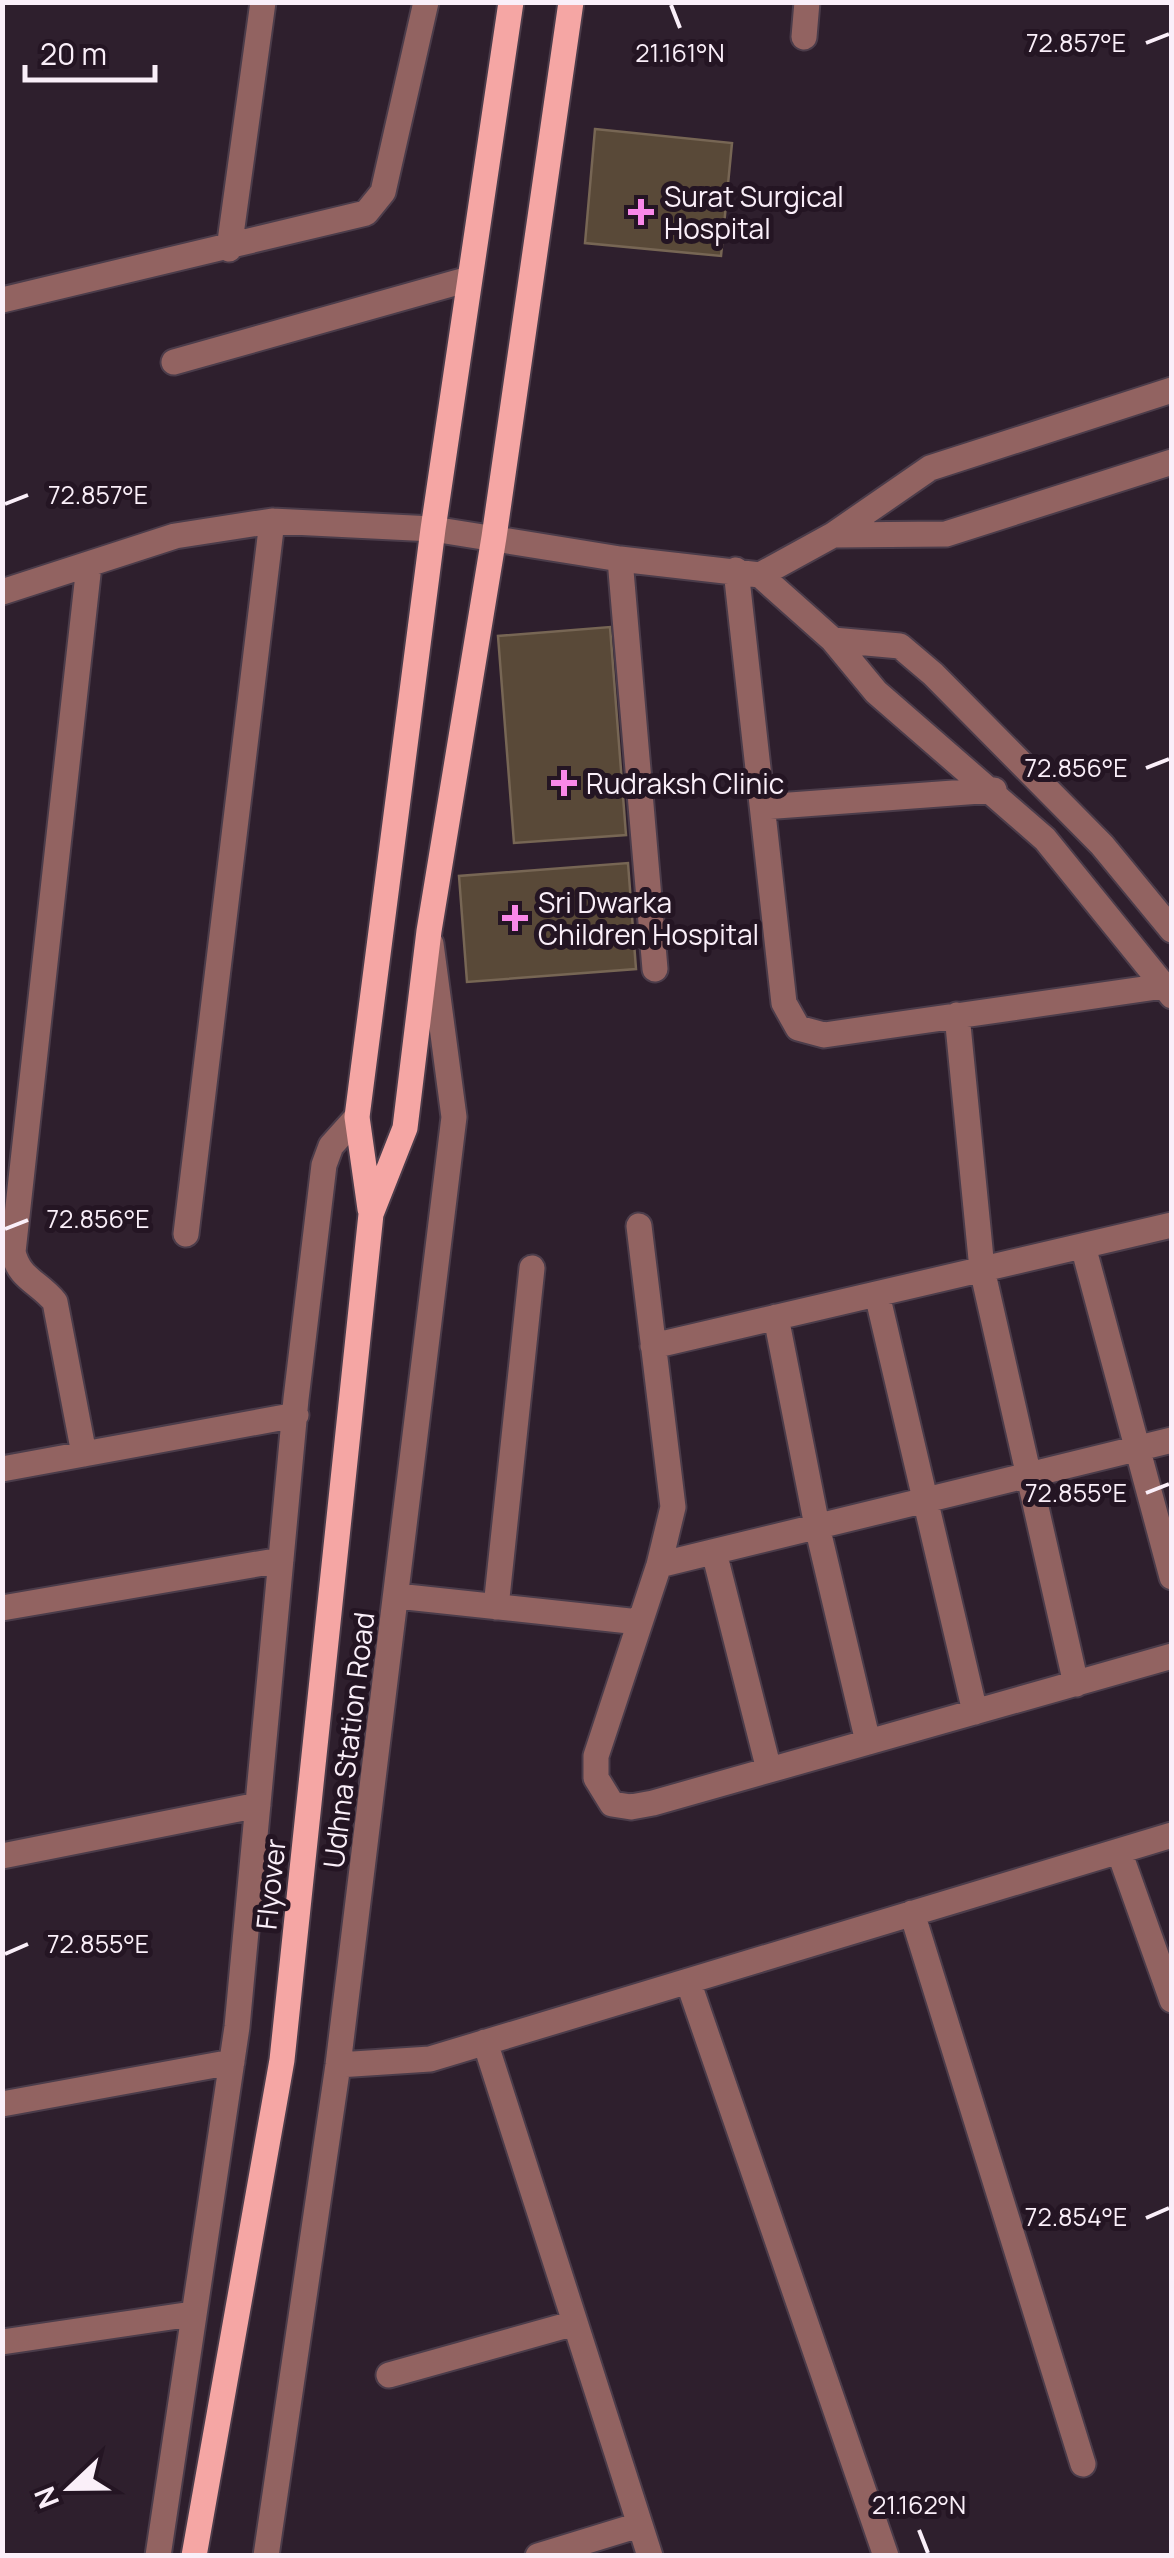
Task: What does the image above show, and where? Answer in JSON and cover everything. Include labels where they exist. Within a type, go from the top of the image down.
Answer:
[{"type":"main road","points":[[371,1214],[357,1116],[433,528],[511,2]]},
{"type":"main road","points":[[371,1214],[404,1128],[429,931],[494,537],[570,2]]},
{"type":"main road","name":"Flyover","points":[[194,2556],[282,2060],[371,1214]]},
{"type":"street","points":[[229,249],[263,2]]},
{"type":"street","points":[[2,300],[352,218],[376,204],[383,192],[426,2]]},
{"type":"street","points":[[804,37],[807,2]]},
{"type":"street","points":[[174,362],[469,279]]},
{"type":"street","points":[[2,592],[175,536],[272,521],[433,528],[620,558],[748,573],[833,535],[930,468],[1172,390]]},
{"type":"street","points":[[833,535],[946,534],[1172,462]]},
{"type":"street","points":[[186,1234],[272,521]]},
{"type":"street","points":[[620,558],[655,969]]},
{"type":"street","points":[[84,1454],[55,1302],[17,1268],[14,1252],[89,564]]},
{"type":"street","points":[[748,573],[833,640],[876,692],[1045,838],[1168,991]]},
{"type":"street","points":[[748,573],[762,807],[790,1019],[808,1034],[824,1035],[1168,991]]},
{"type":"street","points":[[833,640],[900,646],[933,674],[1102,845],[1172,930]]},
{"type":"street","points":[[762,807],[994,790]]},
{"type":"street","name":"Udhna Station Road","points":[[266,2556],[338,2065],[454,1117],[429,931]]},
{"type":"street","points":[[957,1015],[982,1269],[1076,1684]]},
{"type":"street","points":[[158,2556],[232,2062],[324,1166],[332,1146],[357,1116]]},
{"type":"street","points":[[653,1346],[1172,1224]]},
{"type":"street","points":[[639,1226],[673,1507],[660,1566],[596,1756],[602,1794],[612,1804],[631,1807],[1172,1656]]},
{"type":"street","points":[[1083,1246],[1172,1577]]},
{"type":"street","points":[[496,1607],[532,1268]]},
{"type":"street","points":[[878,1294],[975,1712]]},
{"type":"street","points":[[776,1318],[818,1526],[868,1742]]},
{"type":"street","points":[[2,1469],[296,1414]]},
{"type":"street","points":[[660,1566],[1172,1440]]},
{"type":"street","points":[[714,1552],[769,1770]]},
{"type":"street","points":[[2,1608],[281,1560]]},
{"type":"street","points":[[397,1596],[639,1622]]},
{"type":"street","points":[[2,1856],[258,1805]]},
{"type":"street","points":[[338,2065],[430,2059],[1172,1835]]},
{"type":"street","points":[[1119,1851],[1172,2000]]},
{"type":"street","points":[[912,1914],[1082,2464]]},
{"type":"street","points":[[688,1981],[886,2556]]},
{"type":"street","points":[[485,2042],[650,2556]]},
{"type":"street","points":[[2,2104],[232,2062]]},
{"type":"street","points":[[2,2342],[192,2314]]},
{"type":"street","points":[[389,2375],[574,2323]]},
{"type":"street","points":[[538,2556],[638,2526]]},
{"type":"building","points":[[595,129],[732,143],[721,256],[585,243]]},
{"type":"building","points":[[610,627],[626,835],[514,843],[498,636]]},
{"type":"building","points":[[628,863],[636,969],[467,982],[459,876]]},
{"type":"place","name":"Surat Surgical Hospital","points":[[641,212]]},
{"type":"place","name":"Rudraksh Clinic","points":[[564,783]]},
{"type":"place","name":"Sri Dwarka Children Hospital","points":[[515,918]]}]
